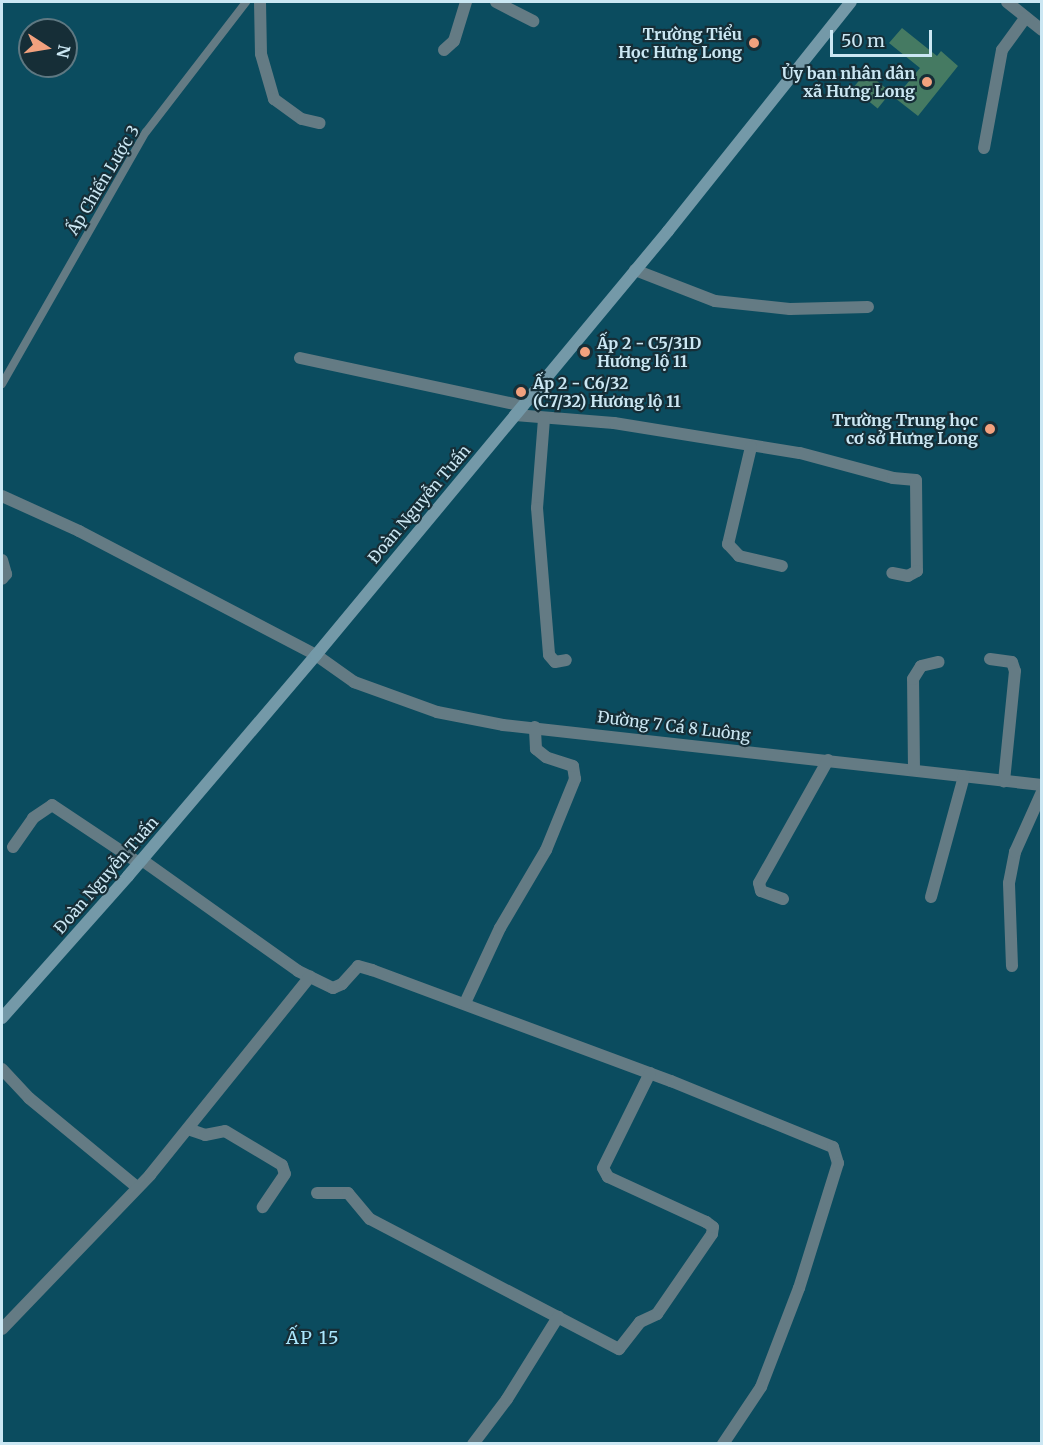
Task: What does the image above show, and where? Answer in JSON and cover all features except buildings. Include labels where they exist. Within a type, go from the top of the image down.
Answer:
[{"type":"main road","name":"Đoàn Nguyễn Tuấn","points":[[2,1018],[141,862],[316,655],[635,270],[851,2]]},
{"type":"street","points":[[260,2],[261,54],[274,99],[302,119],[320,123]]},
{"type":"street","points":[[444,50],[454,41],[466,2]]},
{"type":"street","points":[[496,2],[532,21]]},
{"type":"street","points":[[1007,2],[1041,30]]},
{"type":"street","points":[[984,148],[1002,50],[1025,18]]},
{"type":"street","points":[[635,270],[715,301],[790,309],[868,308]]},
{"type":"street","points":[[300,358],[544,419],[614,423],[751,447],[801,453],[893,478],[916,480],[917,571],[908,576],[892,573]]},
{"type":"street","points":[[544,419],[537,508],[548,644],[552,660],[566,660]]},
{"type":"street","points":[[751,447],[728,544],[739,556],[782,566]]},
{"type":"street","name":"Đường 7 Cá 8 Luông","points":[[2,496],[80,531],[316,655],[354,682],[391,698],[437,712],[535,728],[1041,785]]},
{"type":"street","points":[[2,560],[6,574],[2,579]]},
{"type":"street","points":[[990,659],[1012,662],[1015,671],[1004,781]]},
{"type":"street","points":[[914,770],[913,679],[921,666],[939,662]]},
{"type":"street","points":[[465,1002],[495,937],[546,850],[575,779],[573,765],[546,757],[536,749],[535,728]]},
{"type":"street","points":[[783,899],[762,891],[759,883],[828,760]]},
{"type":"street","points":[[931,897],[963,776]]},
{"type":"street","points":[[1012,966],[1009,883],[1015,852],[1041,792]]},
{"type":"street","points":[[13,847],[33,818],[52,806],[141,862],[310,977],[333,988],[342,984],[358,966],[465,1002],[650,1073],[826,1143],[837,1152],[838,1163],[799,1288],[761,1387],[723,1443]]},
{"type":"street","points":[[2,1329],[188,1129],[310,977]]},
{"type":"street","points":[[2,1069],[29,1098],[137,1186]]},
{"type":"street","points":[[317,1192],[348,1193],[370,1219],[619,1349],[640,1322],[657,1314],[712,1234],[713,1227],[608,1178],[603,1168],[650,1073]]},
{"type":"street","points":[[188,1129],[205,1135],[225,1131],[282,1165],[285,1174],[263,1207]]},
{"type":"street","points":[[473,1443],[507,1399],[558,1317]]},
{"type":"lane","name":"Ấp Chiến Lược 3","points":[[2,384],[146,132],[246,2]]},
{"type":"place","name":"Trường Tiểu Học Hưng Long","points":[[754,43]]},
{"type":"place","name":"Ủy ban nhân dân xã Hưng Long","points":[[927,82]]},
{"type":"place","name":"Ấp 2 - C5/31D Hương lộ 11","points":[[585,352]]},
{"type":"place","name":"Ấp 2 - C6/32 (C7/32) Hương lộ 11","points":[[521,392]]},
{"type":"place","name":"Trường Trung học cơ sở Hưng Long","points":[[990,429]]},
{"type":"district","name":"ẤP 15","points":[[313,1338]]}]
